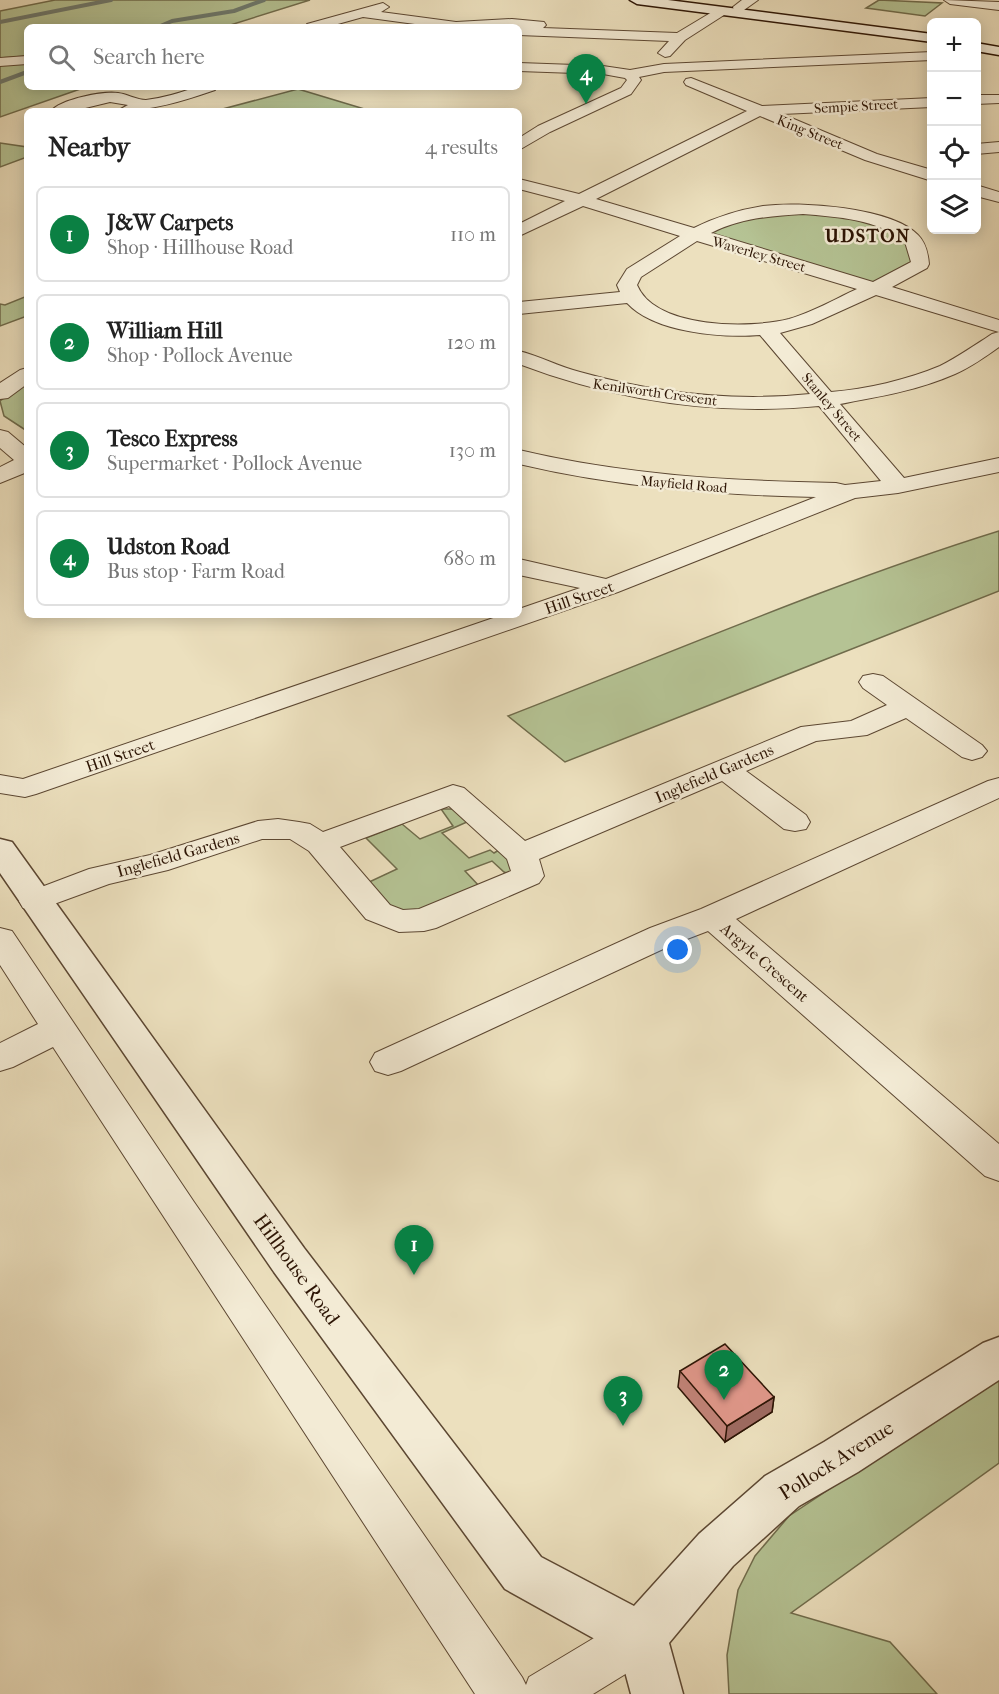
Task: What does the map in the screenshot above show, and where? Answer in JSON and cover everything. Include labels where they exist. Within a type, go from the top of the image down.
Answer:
[{"type":"street","points":[[639,0],[927,37]]},
{"type":"street","points":[[739,7],[752,0]]},
{"type":"street","points":[[950,0],[999,6]]},
{"type":"street","points":[[323,24],[392,4]]},
{"type":"street","points":[[363,13],[437,24]]},
{"type":"street","points":[[656,69],[656,64],[680,37],[717,15]]},
{"type":"street","points":[[522,24],[558,27],[581,34]]},
{"type":"street","points":[[522,31],[680,37]]},
{"type":"street","points":[[981,49],[999,50]]},
{"type":"street","points":[[522,67],[603,70],[630,74],[656,69],[927,56]]},
{"type":"street","points":[[0,62],[24,60]]},
{"type":"street","points":[[799,62],[811,74]]},
{"type":"street","points":[[522,143],[544,129],[626,91],[634,81],[630,74]]},
{"type":"street","name":"King Street","points":[[691,82],[871,157],[927,174]]},
{"type":"street","points":[[66,108],[127,90]]},
{"type":"street","points":[[133,108],[176,99],[202,90]]},
{"type":"street","points":[[112,96],[141,105]]},
{"type":"street","points":[[981,100],[999,99]]},
{"type":"street","name":"Sempie Street","points":[[581,200],[648,167],[637,161],[661,149],[682,149],[759,111],[927,102]]},
{"type":"street","points":[[981,149],[999,147]]},
{"type":"street","points":[[871,157],[911,154]]},
{"type":"street","name":"Waverley Street","points":[[522,185],[581,200],[999,326]]},
{"type":"street","points":[[981,192],[999,197]]},
{"type":"street","points":[[522,230],[581,200]]},
{"type":"street","points":[[803,209],[837,212],[882,222],[910,236],[919,249],[920,264],[876,288],[800,322],[766,329],[728,331],[659,317],[643,308],[631,297],[627,285],[634,273],[694,235],[726,219],[764,211],[803,209]]},
{"type":"street","points":[[522,308],[631,297]]},
{"type":"street","name":"Stanley Street","points":[[766,329],[898,486]]},
{"type":"street","name":"Kenilworth Crescent","points":[[522,358],[578,380],[684,399],[739,403],[825,400],[863,395],[942,372],[999,338]]},
{"type":"street","points":[[0,393],[24,376]]},
{"type":"street","points":[[0,437],[24,458]]},
{"type":"street","name":"Mayfield Road","points":[[522,458],[649,482],[708,487],[851,490]]},
{"type":"street","points":[[0,476],[24,463]]},
{"type":"street","name":"Hill Street","points":[[522,617],[609,587],[851,490],[898,486],[999,465]]},
{"type":"street","points":[[522,568],[609,587]]},
{"type":"street","name":"Hill Street","points":[[12,794],[520,618]]},
{"type":"street","points":[[873,682],[972,751]]},
{"type":"street","name":"Inglefield Gardens","points":[[35,901],[100,876],[157,863],[258,830],[278,828],[299,831],[320,844],[378,912],[399,921],[424,920],[528,876],[522,855],[558,838],[811,733],[857,729],[909,706]]},
{"type":"street","points":[[725,769],[795,822]]},
{"type":"street","name":"Argyle Crescent","points":[[999,787],[713,917],[999,1166]]},
{"type":"street","points":[[320,844],[453,794],[522,855]]},
{"type":"street","name":"Hillhouse Road","points":[[0,849],[289,1260],[523,1573],[641,1637]]},
{"type":"street","points":[[388,1062],[662,936],[713,917]]},
{"type":"street","points":[[0,939],[180,1213],[504,1694]]},
{"type":"street","points":[[0,1058],[59,1029]]},
{"type":"street","name":"Pollock Avenue","points":[[641,1637],[716,1550],[782,1491],[841,1457],[999,1356]]},
{"type":"street","points":[[547,1694],[641,1637],[657,1694]]},
{"type":"green space","points":[[55,0],[310,0],[234,24],[24,24],[24,56],[0,58],[0,11]]},
{"type":"green space","points":[[879,0],[942,3],[925,16],[866,8]]},
{"type":"green space","points":[[24,61],[24,90],[77,90],[0,117],[0,64]]},
{"type":"green space","points":[[301,90],[361,108],[226,108]]},
{"type":"green space","points":[[0,143],[24,147],[24,158],[0,167]]},
{"type":"green space","points":[[764,211],[837,212],[910,236],[920,264],[876,288],[694,235]]},
{"type":"green space","points":[[24,297],[24,317],[0,326],[0,304],[5,305]]},
{"type":"green space","points":[[24,383],[24,429],[4,416],[0,401]]},
{"type":"green space","points":[[999,531],[999,591],[565,762],[508,716],[813,596]]},
{"type":"green space","points":[[441,809],[454,809],[467,822],[442,833],[469,858],[490,850],[494,853],[499,850],[515,866],[512,875],[504,872],[492,861],[465,871],[481,888],[459,898],[436,908],[413,912],[391,906],[367,883],[397,869],[366,838],[402,824],[420,839],[453,826]]},
{"type":"green space","points":[[999,1376],[999,1463],[791,1613],[890,1642],[937,1694],[729,1694],[727,1655],[738,1590],[755,1556],[789,1516]]},
{"type":"building","points":[[725,1344],[774,1397],[727,1426],[680,1371]]},
{"type":"waterway","points":[[0,22],[111,0]]},
{"type":"waterway","points":[[165,24],[234,11],[264,0]]},
{"type":"waterway","points":[[0,82],[24,73]]},
{"type":"place","name":"Udston Road","points":[[586,104]]},
{"type":"place","name":"J&W Carpets","points":[[414,1275]]},
{"type":"place","name":"William Hill","points":[[724,1400]]},
{"type":"place","name":"Tesco Express","points":[[623,1426]]},
{"type":"district","name":"UDSTON","points":[[868,236]]}]
